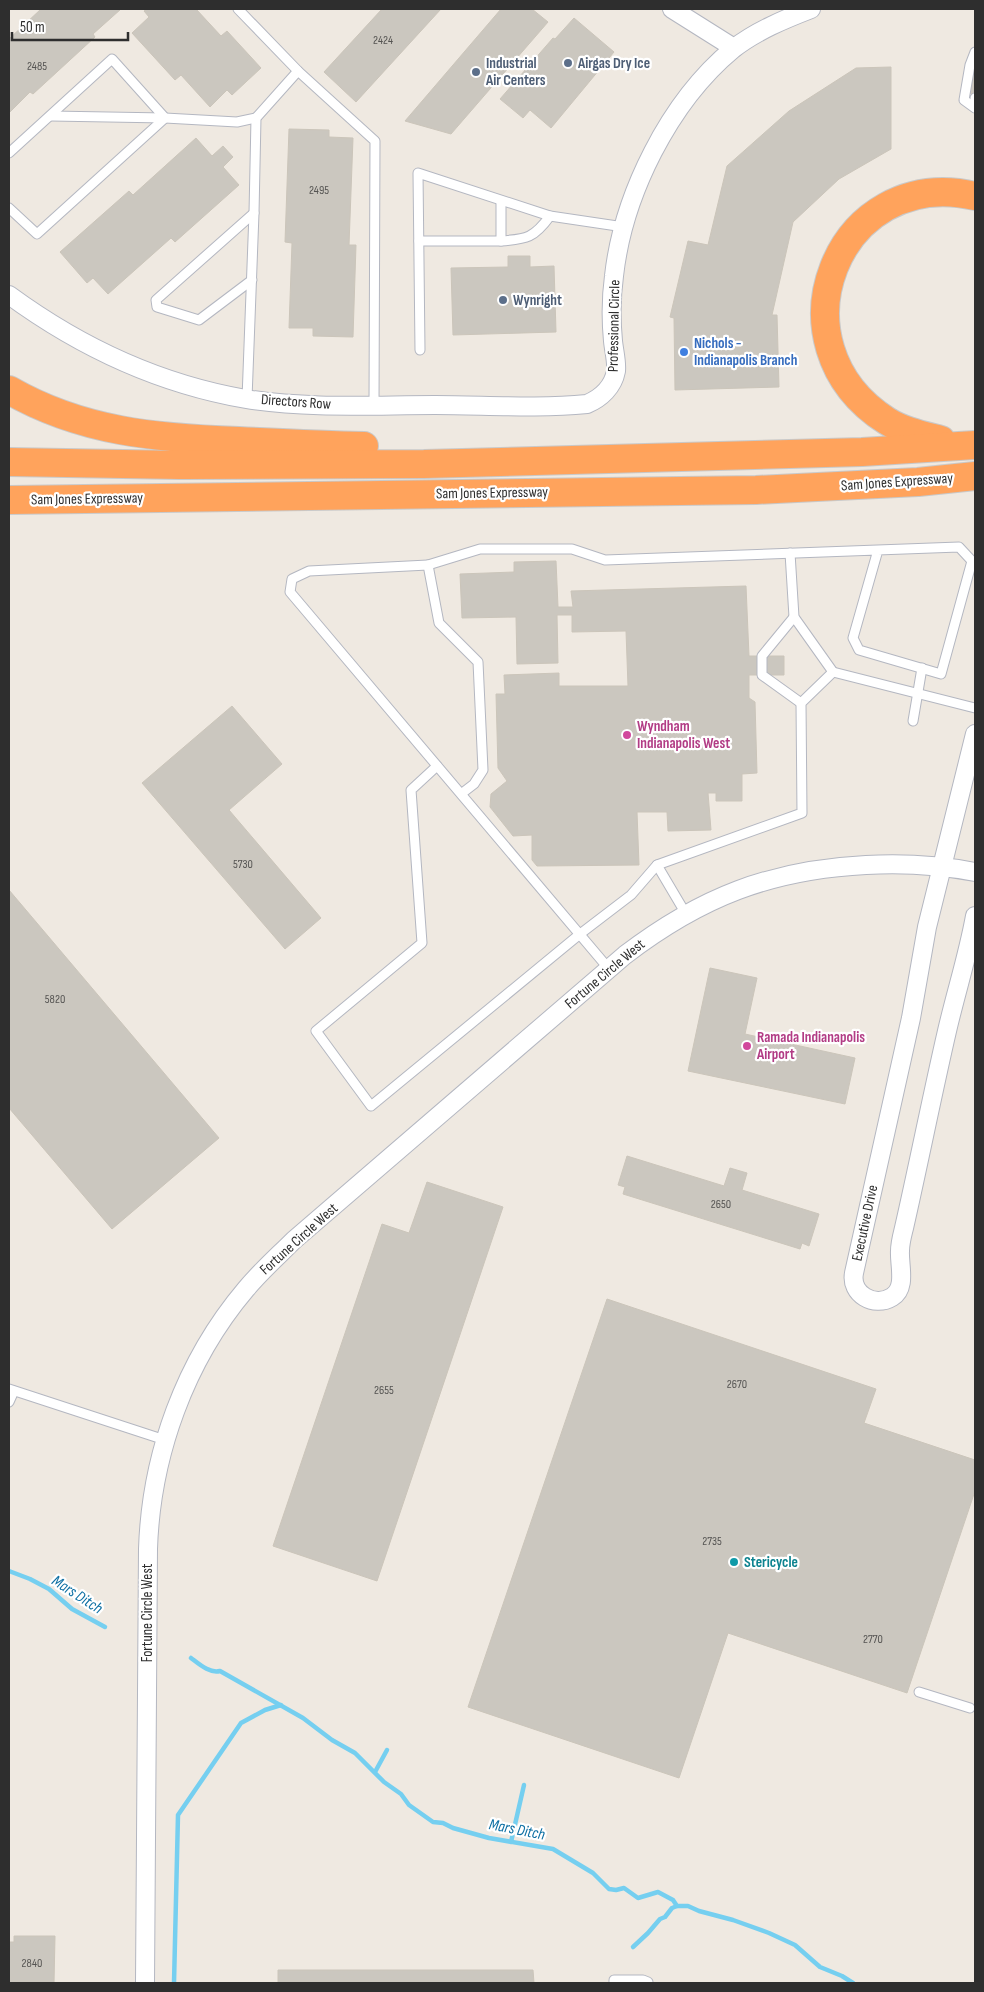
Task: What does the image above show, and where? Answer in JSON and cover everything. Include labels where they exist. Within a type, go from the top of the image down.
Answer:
[{"type":"highway","points":[[969,446],[909,431],[888,421],[860,399],[846,383],[833,358],[826,330],[824,310],[829,280],[843,248],[861,226],[877,213],[896,202],[930,192],[951,191],[975,196]]},
{"type":"highway","points":[[9,390],[32,403],[67,418],[95,426],[176,439],[646,459]]},
{"type":"highway","name":"Sam Jones Expressway","points":[[9,462],[209,465],[424,464],[862,452],[969,446]]},
{"type":"highway","name":"Sam Jones Expressway","points":[[9,500],[756,490],[918,482],[975,476]]},
{"type":"street","points":[[672,9],[734,48]]},
{"type":"street","name":"Professional Circle","points":[[604,394],[612,382],[616,370],[612,327],[612,293],[617,257],[624,227],[642,175],[669,124],[712,68],[734,48],[762,31],[811,9]]},
{"type":"street","name":"Directors Row","points":[[9,295],[44,320],[119,361],[173,381],[247,399],[320,405],[576,405],[587,404],[604,394]]},
{"type":"street","name":"Executive Drive","points":[[975,734],[927,927],[911,1018],[853,1278],[854,1285],[860,1294],[866,1298],[875,1300],[887,1299],[897,1294],[899,1288],[901,1243],[947,1032],[975,916]]},
{"type":"street","name":"Fortune Circle West","points":[[146,1983],[148,1526],[154,1487],[165,1440],[186,1385],[208,1343],[241,1295],[258,1275],[294,1240],[609,969],[656,932],[686,914],[728,893],[783,875],[848,866],[917,864],[968,870]]},
{"type":"lane","points":[[238,9],[298,71],[375,141],[374,405]]},
{"type":"lane","points":[[975,52],[970,65],[964,100],[975,108]]},
{"type":"lane","points":[[9,153],[112,60],[165,118]]},
{"type":"lane","points":[[51,116],[165,118],[237,122],[256,118],[298,71]]},
{"type":"lane","points":[[9,208],[37,234],[165,118]]},
{"type":"lane","points":[[247,399],[256,118]]},
{"type":"lane","points":[[420,350],[418,173],[550,216],[624,227]]},
{"type":"lane","points":[[501,201],[501,241]]},
{"type":"lane","points":[[252,280],[199,320],[157,307],[156,300],[254,213]]},
{"type":"lane","points":[[419,241],[501,241],[524,239],[540,230],[550,216]]},
{"type":"lane","points":[[609,969],[290,592],[292,579],[310,571],[428,566],[480,549],[572,549],[605,560],[959,547],[972,561],[940,674],[860,650],[853,638],[878,550]]},
{"type":"lane","points":[[790,553],[794,617],[833,672],[975,708]]},
{"type":"lane","points":[[428,566],[439,623],[478,662],[483,770],[474,784],[461,794]]},
{"type":"lane","points":[[794,617],[762,656],[762,675],[801,704]]},
{"type":"lane","points":[[913,722],[922,668]]},
{"type":"lane","points":[[437,766],[412,790],[422,943],[316,1031],[371,1106],[580,934],[631,896],[657,865],[802,813],[801,704],[833,672]]},
{"type":"lane","points":[[657,865],[686,914]]},
{"type":"lane","points":[[9,1402],[12,1390],[165,1440]]},
{"type":"lane","points":[[919,1692],[970,1708]]},
{"type":"lane","points":[[614,1983],[614,1980],[643,1980],[648,1982]]},
{"type":"building","points":[[41,9],[121,9],[93,34],[95,37],[33,94],[30,92],[9,113],[9,39]]},
{"type":"building","points":[[147,9],[196,9],[221,36],[227,31],[261,68],[232,95],[227,90],[210,107],[181,75],[175,80],[132,33],[149,17],[144,11]]},
{"type":"building","points":[[382,9],[441,9],[356,102],[324,72]]},
{"type":"building","name":"Industrial Air Centers","points":[[501,9],[532,9],[548,22],[451,134],[405,121]]},
{"type":"building","name":"Airgas Dry Ice","points":[[574,18],[614,52],[551,128],[530,110],[523,118],[500,99],[553,38],[555,39]]},
{"type":"building","points":[[891,67],[891,149],[839,179],[793,222],[772,315],[777,315],[779,387],[675,390],[674,318],[670,317],[688,241],[708,245],[727,166],[789,111],[856,68]]},
{"type":"building","points":[[972,72],[975,73],[975,94],[969,93]]},
{"type":"building","points":[[289,129],[329,130],[329,137],[353,138],[349,245],[356,245],[353,337],[313,336],[313,328],[289,328],[292,243],[285,242]]},
{"type":"building","points":[[196,138],[212,156],[223,146],[233,157],[223,167],[239,185],[175,242],[171,238],[108,294],[93,278],[87,283],[60,252],[129,191],[133,195]]},
{"type":"building","name":"Wynright","points":[[508,256],[530,256],[530,267],[554,266],[556,332],[453,335],[451,268],[508,267]]},
{"type":"building","name":"Wyndham Indianapolis West","points":[[556,561],[558,607],[573,607],[571,591],[746,586],[749,656],[784,656],[784,675],[749,675],[749,698],[755,702],[757,773],[742,774],[742,801],[716,801],[716,793],[708,793],[711,830],[668,831],[667,812],[637,812],[639,865],[537,866],[532,860],[532,835],[513,836],[490,807],[491,794],[507,781],[498,768],[496,694],[505,694],[504,675],[559,673],[559,686],[628,686],[626,631],[572,632],[572,615],[557,615],[558,663],[517,664],[516,617],[462,618],[460,574],[514,572],[514,562]]},
{"type":"building","points":[[232,706],[282,764],[229,810],[321,918],[285,949],[142,783]]},
{"type":"building","points":[[9,890],[219,1138],[112,1229],[9,1108]]},
{"type":"building","name":"Ramada Indianapolis Airport","points":[[710,968],[757,978],[745,1034],[855,1058],[845,1104],[688,1071]]},
{"type":"building","points":[[627,1156],[724,1186],[730,1168],[747,1173],[742,1190],[819,1214],[809,1246],[802,1243],[800,1249],[623,1194],[625,1187],[618,1185]]},
{"type":"building","points":[[427,1182],[503,1207],[377,1581],[273,1546],[382,1224],[409,1233]]},
{"type":"building","name":"Stericycle","points":[[607,1299],[876,1389],[864,1423],[975,1460],[975,1491],[907,1693],[728,1633],[679,1778],[468,1707]]},
{"type":"building","points":[[14,1936],[55,1936],[54,1983],[9,1983],[9,1942],[14,1942]]},
{"type":"building","points":[[278,1970],[533,1970],[534,1983],[278,1983]]},
{"type":"waterway","name":"Mars Ditch","points":[[9,1571],[49,1589],[72,1609],[105,1627]]},
{"type":"waterway","name":"Mars Ditch","points":[[191,1658],[201,1666],[212,1671],[220,1671],[303,1718],[332,1740],[355,1753],[384,1782],[401,1794],[409,1805],[433,1822],[443,1823],[453,1828],[489,1838],[553,1849],[593,1873],[609,1889],[624,1888],[638,1898],[658,1892],[673,1900],[677,1906],[688,1906],[769,1933],[795,1945],[820,1967],[853,1983]]},
{"type":"waterway","points":[[174,1983],[178,1815],[241,1723],[265,1710],[281,1705]]},
{"type":"waterway","points":[[375,1772],[387,1750]]},
{"type":"waterway","points":[[511,1842],[524,1785]]},
{"type":"waterway","points":[[633,1947],[660,1919],[677,1906]]},
{"type":"place","name":"Airgas Dry Ice","points":[[568,63]]},
{"type":"place","name":"Industrial Air Centers","points":[[476,72]]},
{"type":"place","name":"Wynright","points":[[503,300]]},
{"type":"place","name":"Nichols - Indianapolis Branch","points":[[684,352]]},
{"type":"place","name":"Wyndham Indianapolis West","points":[[627,735]]},
{"type":"place","name":"Ramada Indianapolis Airport","points":[[747,1046]]},
{"type":"place","name":"Stericycle","points":[[734,1562]]}]
